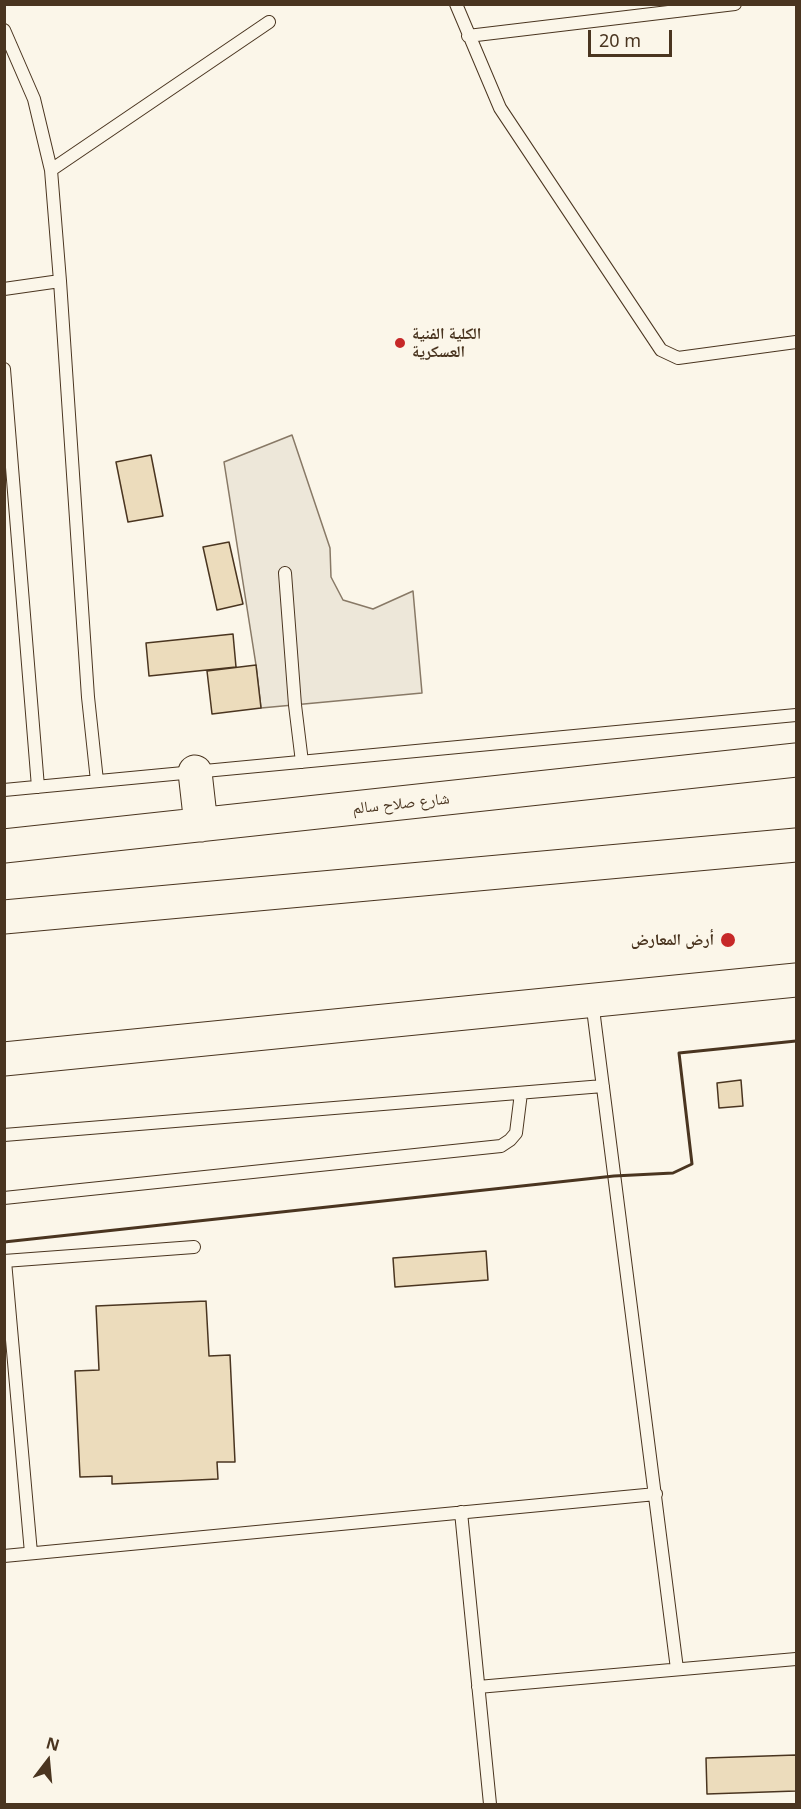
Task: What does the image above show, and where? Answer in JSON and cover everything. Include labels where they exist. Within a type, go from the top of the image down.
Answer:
[{"type":"main road","name":"شارع صلاح سالم","points":[[4,846],[796,760]]},
{"type":"main road","points":[[195,772],[201,825]]},
{"type":"main road","points":[[4,917],[796,845]]},
{"type":"main road","points":[[4,1059],[796,980]]},
{"type":"lane","points":[[456,4],[500,108],[661,350],[678,358],[796,342]]},
{"type":"lane","points":[[468,36],[735,4]]},
{"type":"lane","points":[[51,170],[268,22]]},
{"type":"lane","points":[[4,30],[8,47],[34,99],[51,170],[88,697],[97,781]]},
{"type":"lane","points":[[4,289],[60,280]]},
{"type":"lane","points":[[4,369],[38,787]]},
{"type":"lane","points":[[285,573],[295,705],[302,762]]},
{"type":"lane","points":[[4,790],[796,715]]},
{"type":"lane","points":[[592,1001],[677,1669]]},
{"type":"lane","points":[[4,1135],[603,1086]]},
{"type":"lane","points":[[4,1198],[501,1146],[516,1133],[521,1092]]},
{"type":"lane","points":[[31,1553],[5,1261],[194,1247]]},
{"type":"lane","points":[[4,1556],[656,1494]]},
{"type":"lane","points":[[461,1512],[490,1804]]},
{"type":"lane","points":[[478,1686],[796,1659]]},
{"type":"shaded area","points":[[292,435],[330,548],[331,577],[343,600],[373,609],[413,591],[422,693],[261,708],[224,462]]},
{"type":"building","points":[[151,455],[163,516],[128,522],[116,462]]},
{"type":"building","points":[[229,542],[243,604],[217,610],[203,547]]},
{"type":"building","points":[[233,634],[236,667],[149,676],[146,643]]},
{"type":"building","points":[[256,665],[261,708],[212,714],[207,671]]},
{"type":"building","points":[[741,1080],[743,1106],[719,1108],[717,1083]]},
{"type":"building","points":[[486,1251],[488,1280],[395,1287],[393,1258]]},
{"type":"building","points":[[206,1301],[209,1356],[230,1355],[235,1462],[217,1462],[218,1479],[112,1484],[112,1476],[80,1477],[75,1371],[99,1370],[96,1306]]},
{"type":"building","points":[[796,1755],[796,1791],[707,1794],[706,1758]]},
{"type":"wall","points":[[4,1242],[614,1176],[673,1173],[692,1164],[679,1053],[796,1041]]},
{"type":"place","name":"الكلية الفنية العسكرية","points":[[400,343]]},
{"type":"place","name":"أرض المعارض","points":[[728,940]]}]
